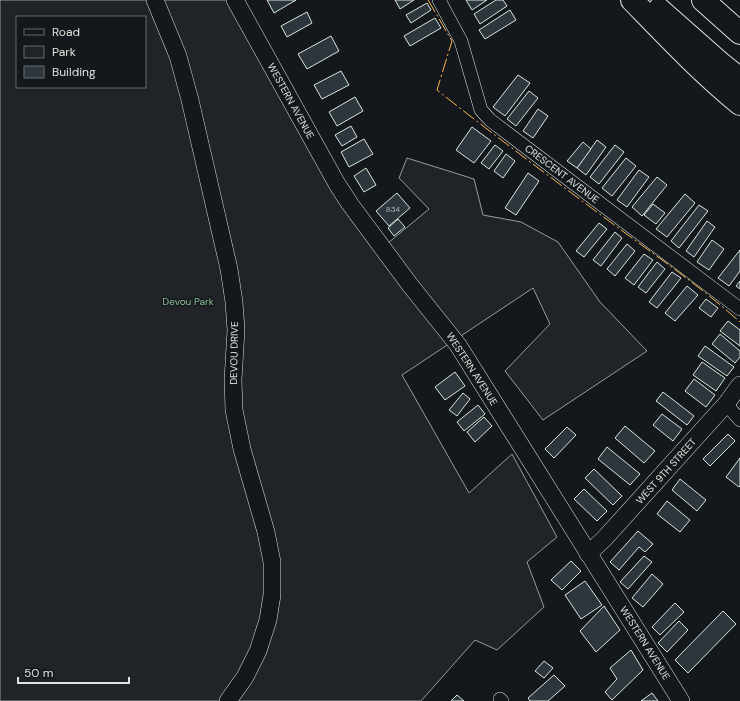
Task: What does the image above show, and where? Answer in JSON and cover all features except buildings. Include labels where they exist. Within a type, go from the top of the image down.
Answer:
[{"type":"highway","points":[[632,0],[682,52],[740,104]]},
{"type":"highway","points":[[650,0],[740,79]]},
{"type":"highway","points":[[703,0],[740,32]]},
{"type":"street","name":"DEVOU DRIVE","points":[[155,0],[178,56],[190,100],[229,269],[234,302],[236,330],[233,380],[234,410],[242,449],[266,532],[272,562],[272,596],[268,620],[258,651],[245,677],[228,701]]},
{"type":"street","name":"WESTERN AVENUE","points":[[234,0],[337,184],[410,285],[458,345],[681,701]]},
{"type":"street","name":"CRESCENT AVENUE","points":[[439,0],[461,41],[481,110],[490,120],[740,308]]},
{"type":"street","name":"WEST 9TH STREET","points":[[588,554],[604,539],[726,404],[740,385]]},
{"type":"street","points":[[726,404],[740,420]]},
{"type":"green space","name":"Devou Park","points":[[0,0],[235,0],[382,248],[429,209],[399,178],[407,158],[474,179],[483,215],[521,222],[558,242],[600,302],[647,351],[543,420],[505,371],[550,324],[533,288],[402,375],[469,493],[512,454],[557,537],[527,562],[544,607],[497,650],[475,640],[421,701],[0,701]]},
{"type":"power","points":[[428,0],[452,41],[437,90],[694,284],[740,322]]}]
